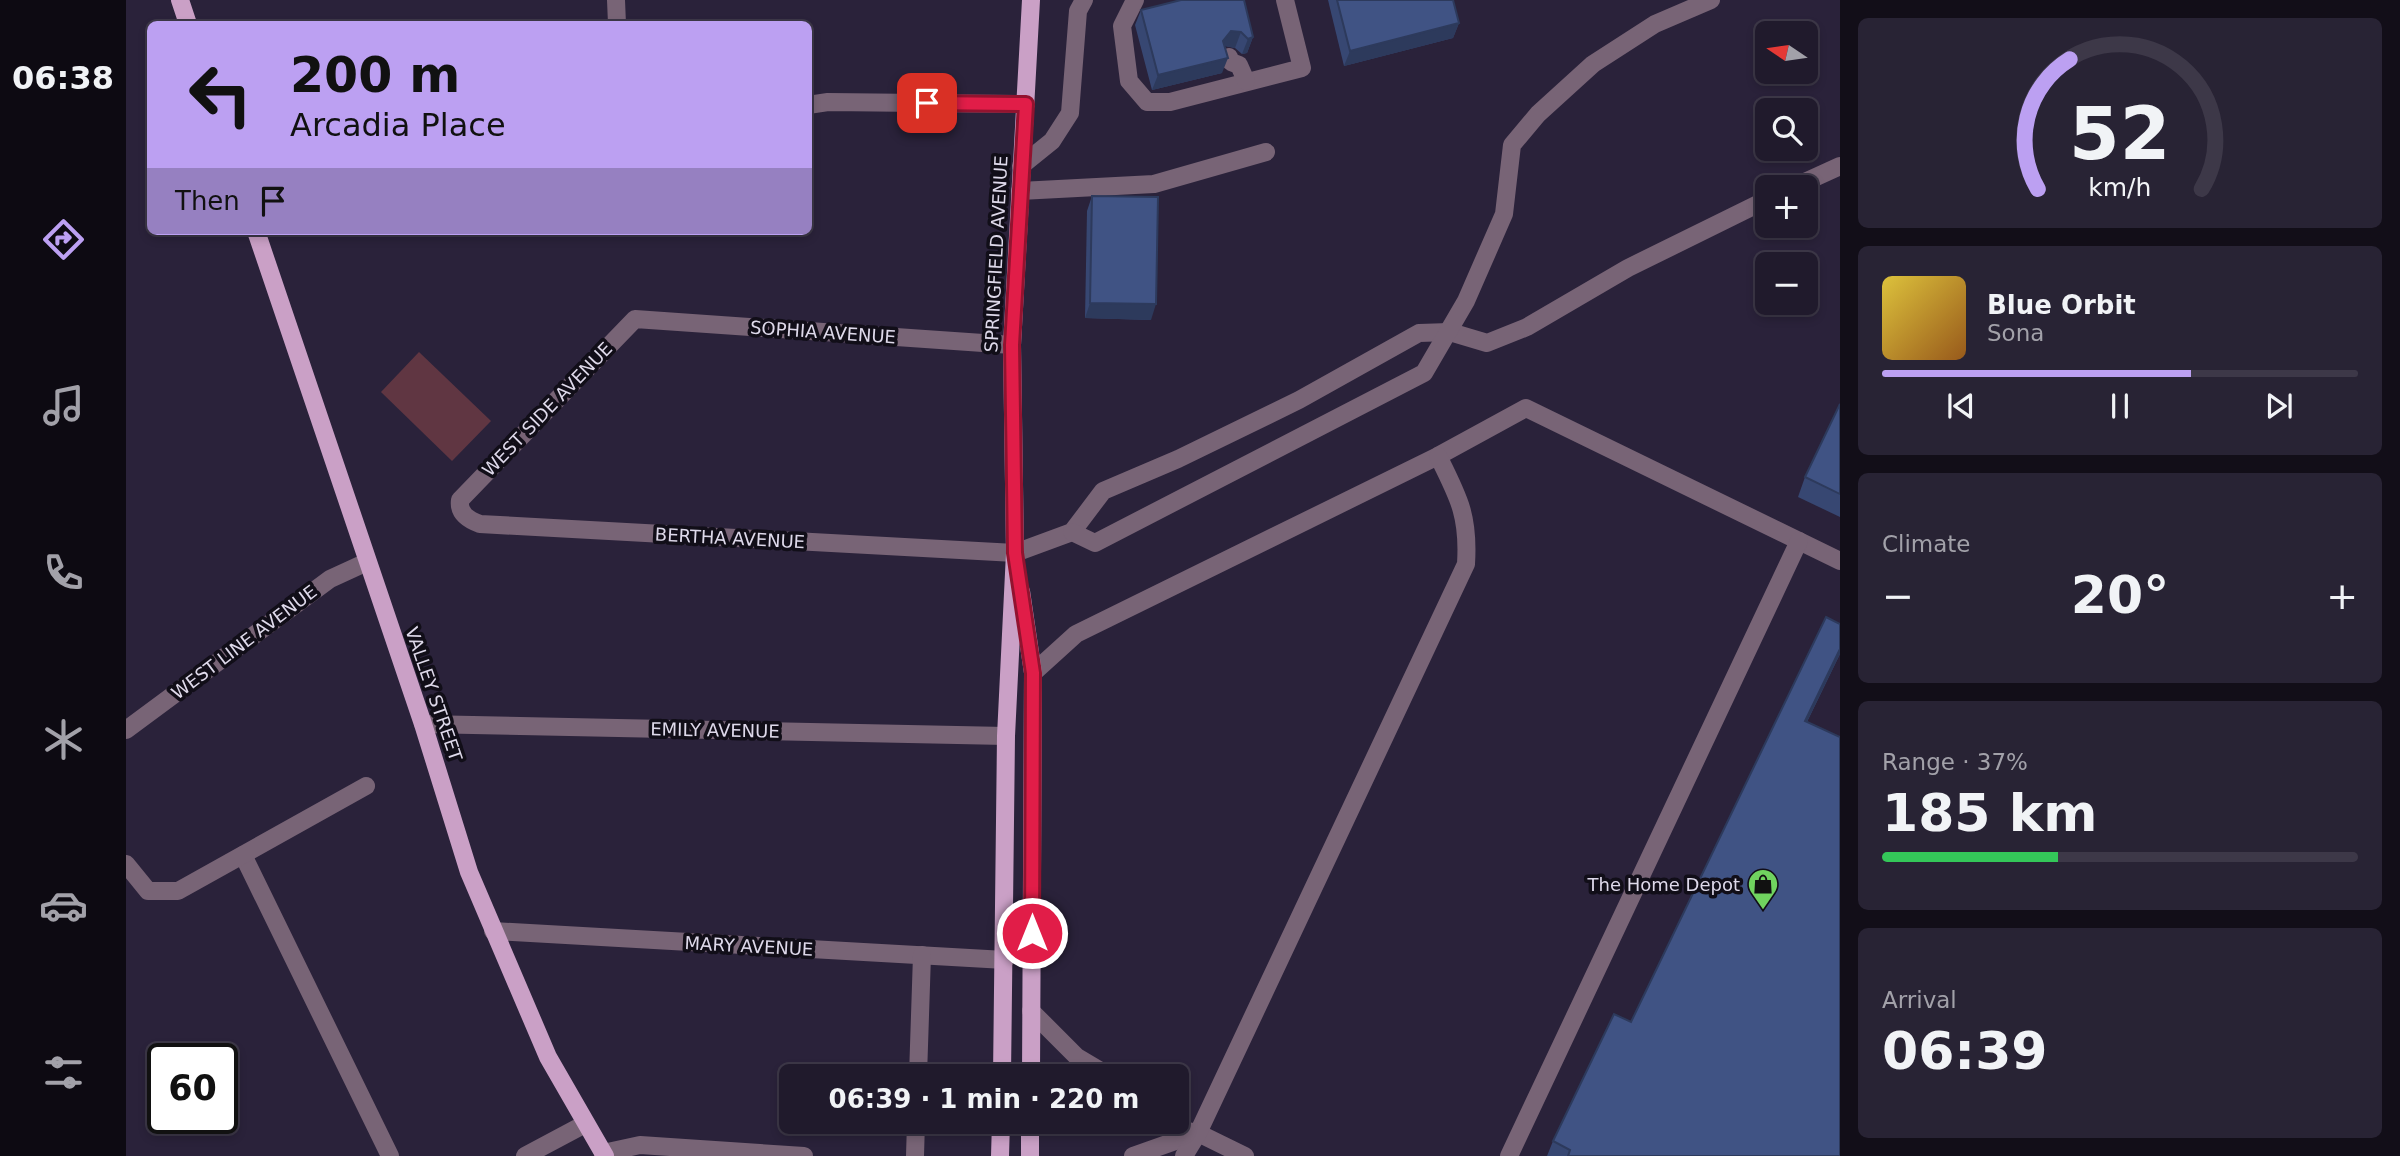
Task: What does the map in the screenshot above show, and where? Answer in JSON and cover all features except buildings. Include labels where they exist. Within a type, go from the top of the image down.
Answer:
[{"type":"main road","points":[[180,0],[187,21]]},
{"type":"main road","name":"SPRINGFIELD AVENUE","points":[[1002,1064],[1006,736],[1015,553],[1012,345],[1031,0]]},
{"type":"main road","name":"VALLEY STREET","points":[[257,235],[423,724],[469,872],[548,1057],[604,1155]]},
{"type":"main road","name":"SPRINGFIELD AVENUE","points":[[1015,553],[1033,673],[1031,1064]]},
{"type":"main road","points":[[1000,1156],[1001,1134]]},
{"type":"main road","points":[[1030,1134],[1030,1156]]},
{"type":"street","points":[[616,0],[617,21]]},
{"type":"street","points":[[1021,166],[1052,141],[1070,114],[1079,11],[1084,0]]},
{"type":"street","points":[[1135,0],[1122,26],[1129,81],[1147,102],[1170,102],[1240,64],[1302,68],[1285,0]]},
{"type":"street","points":[[1072,531],[1095,543],[1424,373],[1450,332],[1504,214],[1512,145],[1538,114],[1592,64],[1654,24],[1711,0]]},
{"type":"street","points":[[812,104],[828,102],[1026,104]]},
{"type":"street","points":[[1020,191],[1154,184],[1266,152]]},
{"type":"street","points":[[1818,176],[1840,166]]},
{"type":"street","points":[[1015,553],[1072,531],[1103,491],[1178,459],[1299,400],[1419,333],[1450,332],[1487,343],[1517,331],[1628,268],[1755,205]]},
{"type":"street","name":"SOPHIA AVENUE","points":[[635,319],[1012,345]]},
{"type":"street","name":"WEST SIDE AVENUE","points":[[460,500],[635,319]]},
{"type":"street","points":[[1033,673],[1076,634],[1438,456],[1525,408],[1840,561]]},
{"type":"street","points":[[1184,1156],[1198,1133],[1466,564],[1468,531],[1461,502],[1438,456]]},
{"type":"street","name":"BERTHA AVENUE","points":[[460,500],[464,515],[480,524],[1015,553]]},
{"type":"street","points":[[1509,1156],[1799,541]]},
{"type":"street","name":"WEST LINE AVENUE","points":[[126,730],[330,579],[367,562]]},
{"type":"street","name":"EMILY AVENUE","points":[[423,724],[1006,736]]},
{"type":"street","points":[[126,864],[148,891],[178,891],[366,786]]},
{"type":"street","points":[[243,855],[390,1156]]},
{"type":"street","name":"MARY AVENUE","points":[[493,931],[1005,960]]},
{"type":"street","points":[[918,1064],[922,955]]},
{"type":"street","points":[[1031,1010],[1077,1057],[1089,1064]]},
{"type":"street","points":[[525,1156],[585,1124]]},
{"type":"street","points":[[1189,1131],[1245,1156]]},
{"type":"street","points":[[1133,1156],[1198,1133]]},
{"type":"street","points":[[915,1156],[916,1134]]},
{"type":"street","points":[[604,1155],[639,1145],[804,1156]]},
{"type":"shaded area","points":[[419,352],[491,421],[452,461],[381,392]]},
{"type":"place","name":"The Home Depot","points":[[1763,911]]},
{"type":"route","points":[[927,103],[1026,104],[1012,345],[1015,553],[1033,673],[1032,933]]}]
